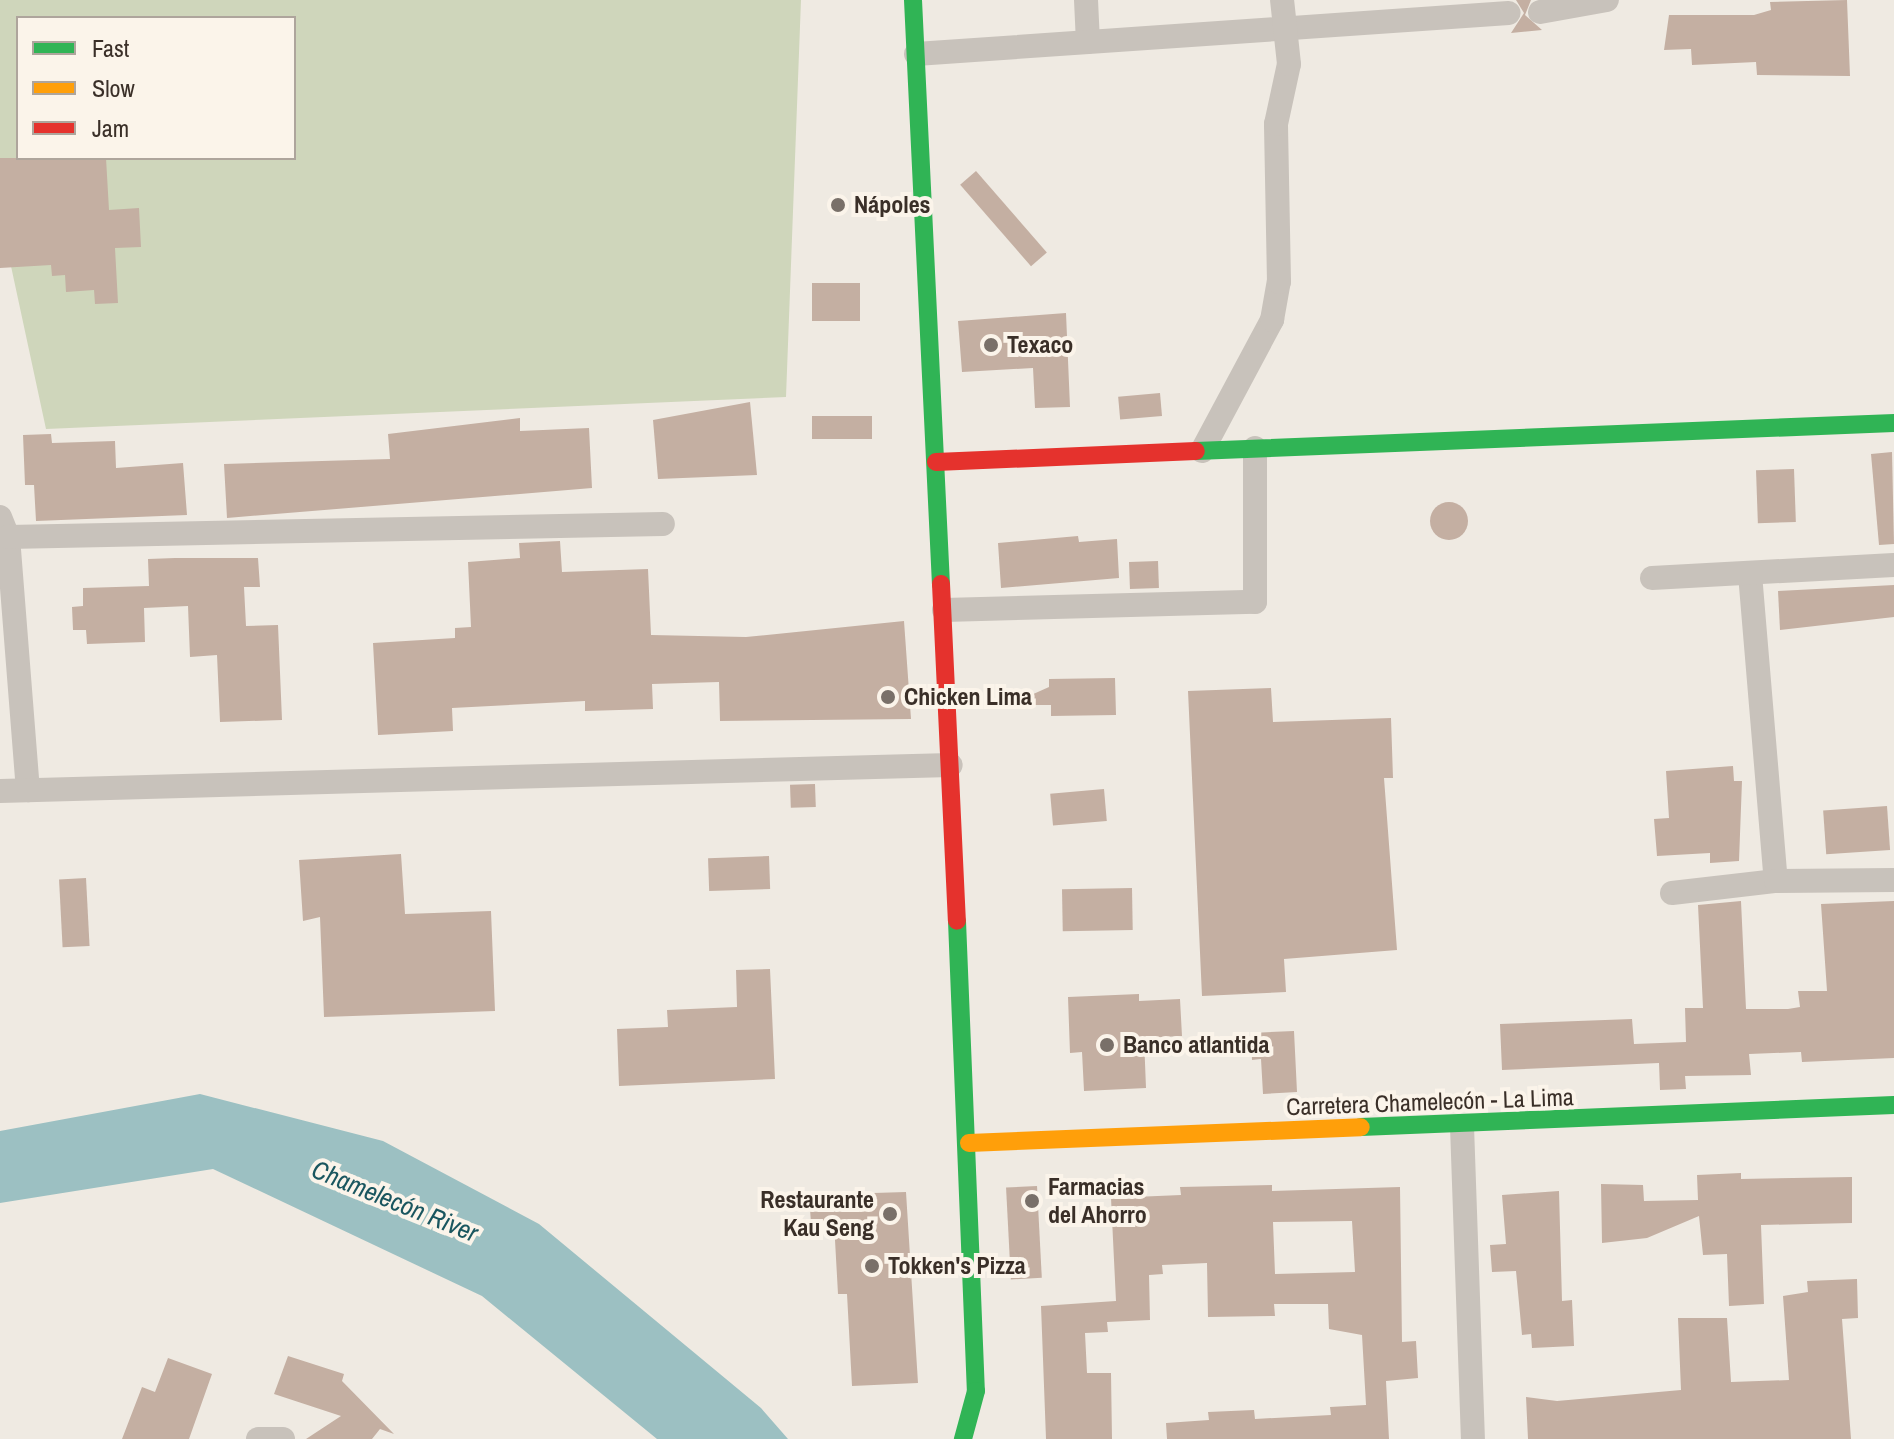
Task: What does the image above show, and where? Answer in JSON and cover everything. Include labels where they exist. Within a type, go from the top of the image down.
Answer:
[{"type":"street","points":[[913,0],[969,1143],[976,1391],[963,1439]]},
{"type":"street","points":[[1086,0],[1088,42]]},
{"type":"street","points":[[1202,451],[1274,307],[1276,124],[1289,64],[1282,28],[1282,0]]},
{"type":"street","points":[[1540,12],[1593,3]]},
{"type":"street","points":[[916,54],[1282,28],[1441,9],[1495,9]]},
{"type":"street","points":[[936,462],[1894,423]]},
{"type":"street","points":[[944,610],[1255,602],[1255,448]]},
{"type":"street","points":[[28,790],[4,527],[663,524]]},
{"type":"street","points":[[1652,578],[1894,565]]},
{"type":"street","points":[[1750,574],[1776,881]]},
{"type":"street","points":[[0,791],[951,765]]},
{"type":"street","points":[[1672,893],[1776,881],[1894,880]]},
{"type":"street","name":"Carretera Chamelecón - La Lima","points":[[969,1143],[1462,1126],[1894,1105]]},
{"type":"street","points":[[1462,1126],[1473,1439]]},
{"type":"green space","points":[[0,0],[801,0],[786,397],[46,429],[0,215]]},
{"type":"water","name":"Chamelecón River","points":[[200,1094],[383,1141],[539,1224],[761,1408],[788,1439],[657,1439],[482,1296],[213,1169],[0,1203],[0,1131]]},
{"type":"building","points":[[1516,0],[1531,0],[1525,15],[1542,30],[1511,33],[1524,13]]},
{"type":"building","points":[[1847,0],[1850,76],[1757,75],[1756,62],[1692,65],[1691,49],[1664,50],[1669,15],[1754,15],[1771,10],[1770,2]]},
{"type":"building","points":[[0,158],[106,160],[109,210],[139,208],[141,247],[115,248],[118,303],[95,304],[94,290],[66,292],[65,275],[52,276],[51,265],[0,268]]},
{"type":"building","points":[[976,171],[1047,253],[1031,266],[960,185]]},
{"type":"building","points":[[812,283],[860,283],[860,321],[812,321]]},
{"type":"building","points":[[1066,313],[1070,407],[1035,408],[1033,368],[962,372],[958,321]]},
{"type":"building","points":[[1160,393],[1162,416],[1120,420],[1118,397]]},
{"type":"building","points":[[750,402],[757,475],[658,479],[653,420]]},
{"type":"building","points":[[812,416],[872,416],[872,439],[812,439]]},
{"type":"building","points":[[520,418],[520,431],[589,428],[592,488],[227,518],[224,464],[390,459],[388,434]]},
{"type":"building","points":[[51,434],[52,443],[115,441],[116,468],[183,463],[187,515],[36,521],[34,485],[25,485],[23,435]]},
{"type":"building","points":[[1892,452],[1894,544],[1879,545],[1871,454]]},
{"type":"building","points":[[1794,469],[1796,522],[1758,523],[1756,470]]},
{"type":"building","points":[[1449,502],[1462,508],[1468,521],[1462,534],[1449,540],[1436,534],[1430,521],[1436,508]]},
{"type":"building","points":[[1078,536],[1079,542],[1117,539],[1119,578],[1001,588],[998,543]]},
{"type":"building","points":[[560,541],[562,572],[648,569],[651,635],[746,637],[904,621],[911,719],[720,721],[719,682],[652,684],[653,709],[585,711],[585,701],[452,708],[453,731],[378,735],[373,643],[455,638],[455,628],[471,627],[468,562],[520,558],[519,543]]},
{"type":"building","points":[[258,558],[260,587],[244,587],[246,626],[278,625],[282,720],[220,722],[217,655],[190,657],[188,606],[144,608],[145,642],[87,644],[86,630],[73,630],[72,607],[83,606],[83,588],[149,586],[148,559]]},
{"type":"building","points":[[1158,561],[1159,588],[1130,589],[1129,562]]},
{"type":"building","points":[[1894,585],[1894,617],[1780,630],[1778,591]]},
{"type":"building","points":[[1115,678],[1116,715],[1051,716],[1051,705],[1009,705],[1049,687],[1049,679]]},
{"type":"building","points":[[1271,688],[1273,722],[1391,718],[1393,778],[1384,778],[1397,950],[1284,959],[1286,992],[1202,996],[1188,691]]},
{"type":"building","points":[[1733,766],[1734,781],[1742,781],[1739,861],[1710,863],[1710,853],[1657,856],[1654,819],[1669,818],[1666,771]]},
{"type":"building","points":[[815,784],[816,807],[791,808],[790,785]]},
{"type":"building","points":[[1104,789],[1107,821],[1053,826],[1050,794]]},
{"type":"building","points":[[1887,806],[1890,850],[1826,854],[1823,810]]},
{"type":"building","points":[[401,854],[405,914],[491,911],[495,1011],[324,1017],[320,917],[303,921],[299,860]]},
{"type":"building","points":[[769,856],[770,889],[709,891],[708,858]]},
{"type":"building","points":[[86,878],[90,946],[63,947],[59,879]]},
{"type":"building","points":[[1132,888],[1133,930],[1063,931],[1062,889]]},
{"type":"building","points":[[1741,901],[1746,1009],[1788,1009],[1800,1007],[1798,991],[1827,991],[1821,904],[1894,901],[1894,1058],[1802,1062],[1801,1052],[1749,1054],[1751,1075],[1685,1076],[1686,1089],[1660,1090],[1659,1063],[1502,1070],[1500,1024],[1632,1019],[1634,1044],[1686,1042],[1685,1008],[1703,1008],[1698,905]]},
{"type":"building","points":[[770,969],[775,1079],[619,1086],[617,1029],[668,1027],[667,1010],[737,1007],[736,970]]},
{"type":"building","name":"Banco atlantida","points":[[1139,994],[1139,1001],[1180,999],[1182,1036],[1144,1038],[1146,1088],[1084,1091],[1082,1052],[1070,1053],[1068,997]]},
{"type":"building","points":[[1294,1031],[1297,1092],[1263,1094],[1261,1059],[1252,1060],[1251,1033]]},
{"type":"building","points":[[1741,1173],[1741,1179],[1852,1177],[1852,1223],[1761,1225],[1764,1304],[1729,1306],[1727,1254],[1703,1255],[1699,1216],[1647,1238],[1602,1243],[1601,1184],[1643,1185],[1644,1201],[1698,1200],[1697,1175]]},
{"type":"building","points":[[1272,1185],[1272,1191],[1400,1187],[1402,1342],[1416,1341],[1418,1378],[1386,1381],[1389,1439],[1167,1439],[1166,1423],[1209,1420],[1208,1412],[1254,1410],[1255,1419],[1331,1415],[1330,1407],[1366,1405],[1362,1335],[1329,1329],[1328,1304],[1274,1304],[1275,1316],[1208,1317],[1207,1263],[1162,1265],[1163,1274],[1149,1275],[1150,1320],[1107,1322],[1108,1332],[1085,1333],[1087,1373],[1111,1373],[1112,1439],[1046,1439],[1041,1306],[1116,1301],[1111,1198],[1181,1195],[1180,1187]],"holes":[[[1352,1221],[1355,1272],[1275,1274],[1273,1222]]]},
{"type":"building","points":[[1037,1186],[1042,1278],[1011,1279],[1006,1188]]},
{"type":"building","points":[[1559,1191],[1562,1301],[1572,1300],[1574,1346],[1532,1348],[1531,1334],[1522,1335],[1516,1271],[1492,1272],[1490,1245],[1506,1244],[1502,1195]]},
{"type":"building","points":[[906,1192],[918,1383],[852,1386],[847,1294],[838,1294],[834,1222],[811,1223],[809,1195]]},
{"type":"building","points":[[1857,1279],[1858,1318],[1842,1319],[1851,1439],[1528,1439],[1526,1397],[1557,1401],[1681,1390],[1678,1318],[1727,1318],[1731,1382],[1789,1380],[1783,1296],[1808,1292],[1807,1281]]},
{"type":"building","points":[[288,1356],[344,1374],[342,1381],[394,1434],[380,1429],[372,1439],[306,1439],[341,1416],[274,1394]]},
{"type":"building","points":[[168,1358],[212,1374],[189,1439],[122,1439],[142,1387],[155,1392]]},
{"type":"traffic: fast","points":[[913,0],[941,584]]},
{"type":"traffic: fast","points":[[1196,451],[1894,423]]},
{"type":"traffic: fast","points":[[957,921],[976,1391],[963,1439]]},
{"type":"traffic: fast","points":[[1361,1127],[1894,1105]]},
{"type":"traffic: slow","points":[[969,1143],[1361,1127]]},
{"type":"traffic: jam","points":[[936,462],[1196,451]]},
{"type":"traffic: jam","points":[[941,584],[957,921]]},
{"type":"place","name":"Nápoles","points":[[838,205]]},
{"type":"place","name":"Texaco","points":[[991,345]]},
{"type":"place","name":"Chicken Lima","points":[[888,697]]},
{"type":"place","name":"Banco atlantida","points":[[1107,1045]]},
{"type":"place","name":"Farmacias del Ahorro","points":[[1032,1201]]},
{"type":"place","name":"Restaurante Kau Seng","points":[[890,1214]]},
{"type":"place","name":"Tokken's Pizza","points":[[872,1266]]}]
